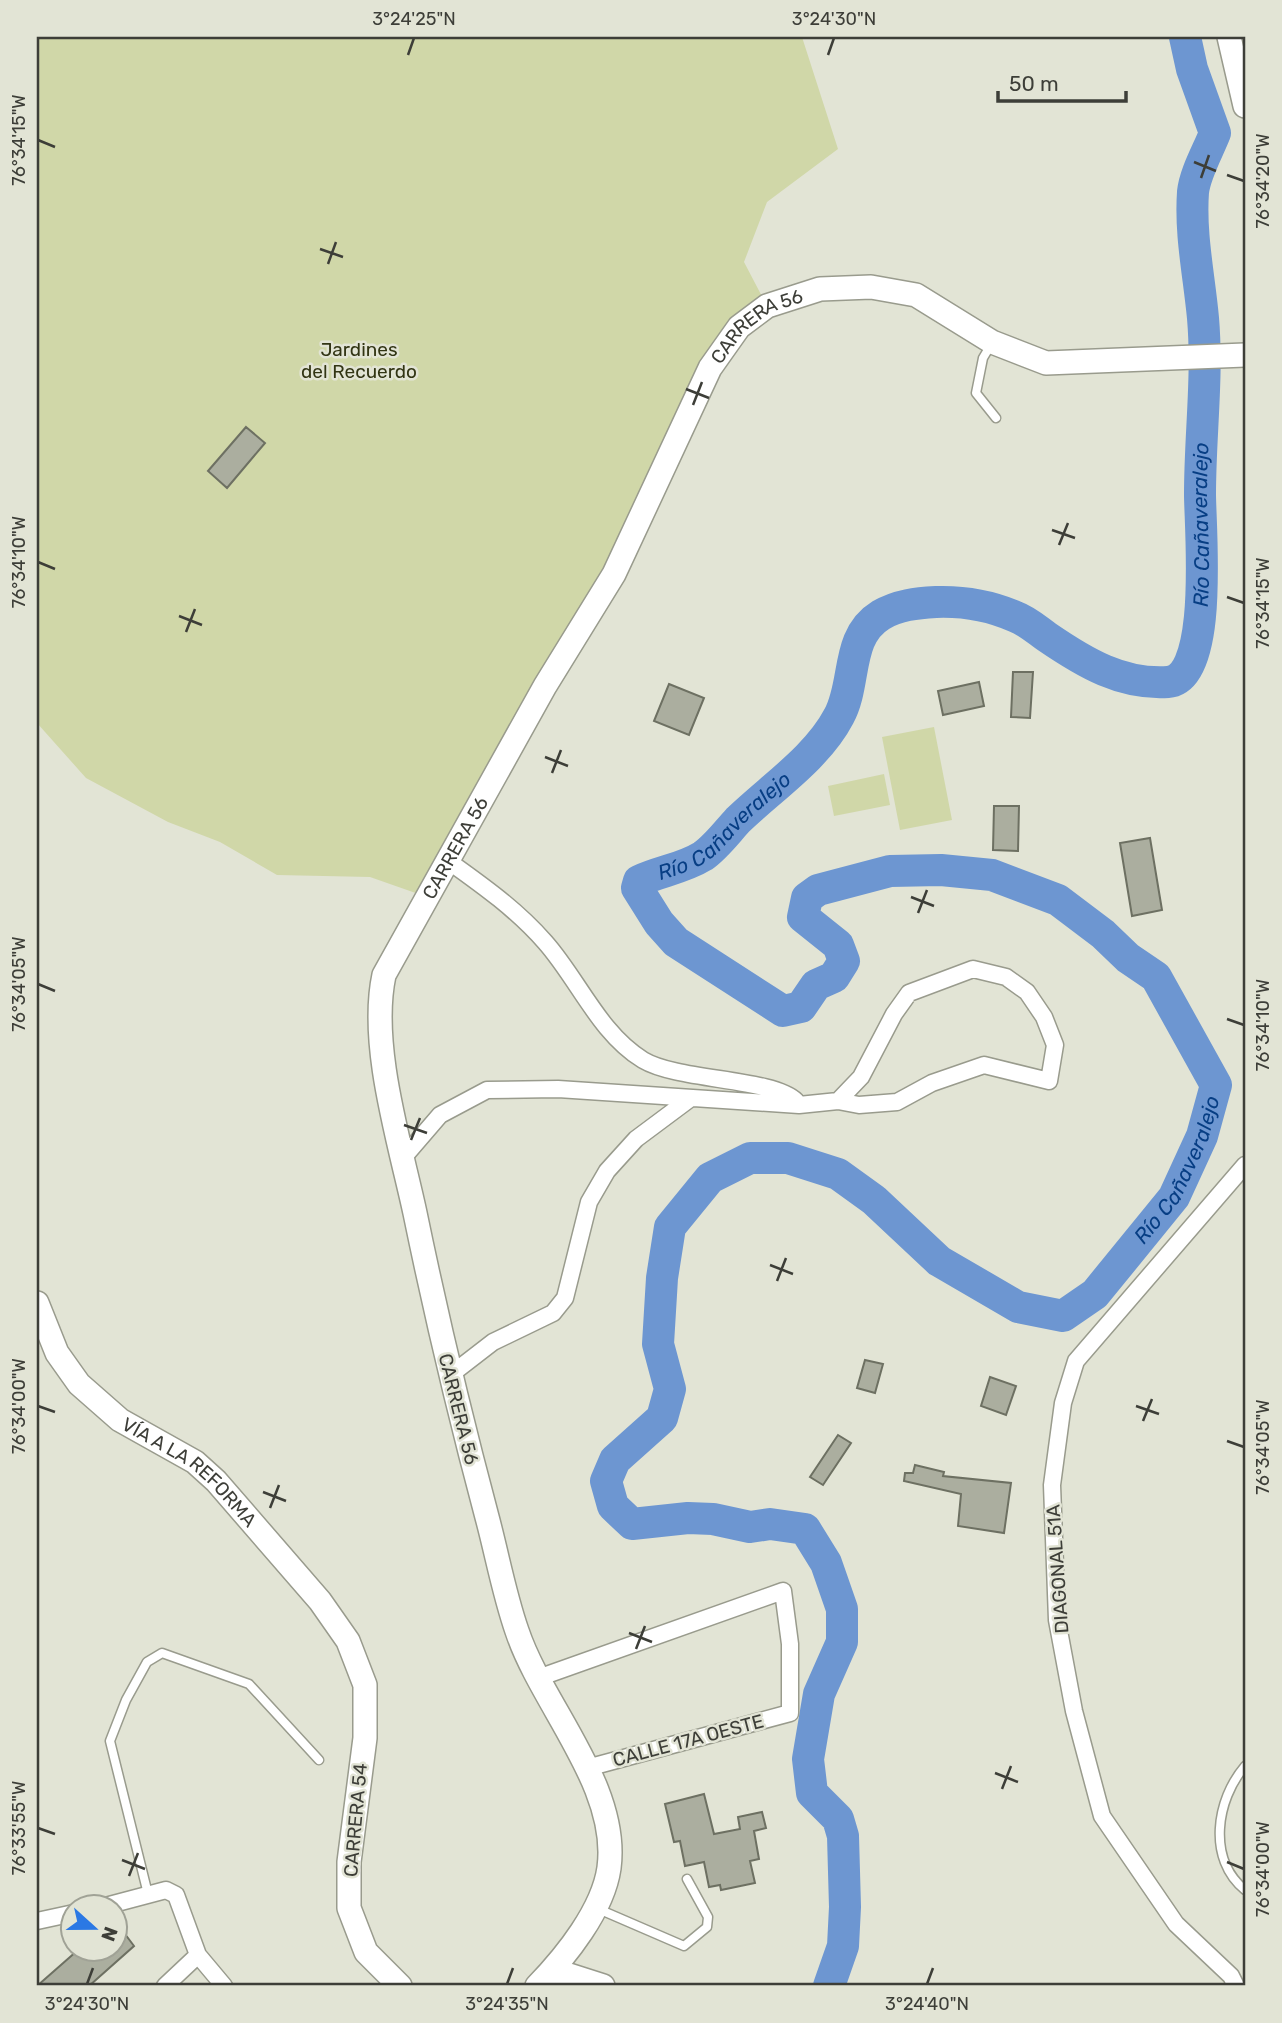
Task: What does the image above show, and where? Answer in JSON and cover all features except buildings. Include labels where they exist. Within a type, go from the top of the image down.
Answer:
[{"type":"street","points":[[1229,37],[1245,106]]},
{"type":"street","name":"CARRERA 56","points":[[545,1978],[591,1912],[609,1867],[606,1814],[597,1786],[538,1678],[517,1632],[449,1376],[380,1037],[378,1002],[384,975],[545,686],[614,574],[710,368],[738,327],[767,306],[820,289],[872,287],[916,295],[992,342],[1046,363],[1174,360],[1245,355]]},
{"type":"street","points":[[447,860],[508,903],[546,943],[590,1005],[625,1046],[644,1061],[673,1071],[771,1090],[791,1096],[799,1105]]},
{"type":"street","points":[[403,1158],[440,1115],[487,1090],[558,1089],[799,1105],[838,1101],[859,1105],[897,1102],[932,1083],[984,1065],[1049,1081],[1055,1045],[1044,1017],[1027,992],[1006,977],[973,969],[909,993],[894,1014],[861,1077],[838,1101]]},
{"type":"street","points":[[449,1376],[493,1342],[554,1313],[565,1298],[589,1202],[607,1171],[636,1139],[691,1097]]},
{"type":"street","name":"DIAGONAL 51A","points":[[1236,1986],[1231,1976],[1176,1924],[1102,1816],[1074,1711],[1057,1620],[1052,1485],[1063,1403],[1076,1361],[1245,1165]]},
{"type":"street","name":"VÍA A LA REFORMA","points":[[37,1303],[57,1353],[79,1384],[120,1420],[195,1462],[216,1481],[320,1601],[348,1641]]},
{"type":"street","name":"CALLE 17A OESTE","points":[[538,1678],[783,1591],[790,1644],[790,1713],[587,1768]]},
{"type":"street","name":"CARRERA 54","points":[[348,1641],[365,1685],[365,1738],[349,1862],[349,1908],[366,1952],[400,1986]]},
{"type":"street","points":[[130,1899],[166,1890],[177,1895],[198,1955],[224,1986]]},
{"type":"street","points":[[37,1921],[60,1916]]},
{"type":"street","points":[[165,1986],[198,1955]]},
{"type":"street","points":[[545,1978],[603,1986]]},
{"type":"lane","points":[[992,342],[983,358],[976,393],[996,418]]},
{"type":"lane","points":[[148,1894],[110,1741],[126,1700],[147,1662],[162,1653],[249,1684],[319,1760]]},
{"type":"lane","points":[[1245,1766],[1221,1807],[1221,1855],[1237,1883],[1245,1890]]},
{"type":"lane","points":[[591,1912],[684,1946],[706,1927],[708,1917],[687,1879]]},
{"type":"green space","name":"Jardines del Recuerdo","points":[[37,37],[802,37],[838,149],[767,202],[744,262],[767,306],[739,327],[663,473],[427,897],[370,877],[277,875],[220,842],[168,822],[86,778],[37,723]]},
{"type":"green space","points":[[934,727],[952,820],[900,830],[882,737]]},
{"type":"green space","points":[[884,774],[890,805],[834,816],[828,786]]},
{"type":"waterway","name":"Río Cañaveralejo","points":[[829,1986],[843,1946],[843,1836],[838,1819],[812,1793],[808,1759],[819,1694],[842,1642],[842,1609],[826,1563],[805,1529],[770,1524],[750,1527],[713,1519],[688,1518],[632,1524],[613,1506],[606,1481],[615,1460],[662,1418],[670,1389],[658,1344],[662,1278],[670,1227],[710,1178],[750,1158],[788,1158],[838,1174],[874,1200],[939,1261],[1018,1307],[1063,1316],[1095,1294],[1174,1197],[1202,1136],[1216,1085],[1156,977],[1128,958],[1103,934],[1058,900],[992,875],[941,870],[890,871],[818,890],[807,898],[803,917],[838,945],[844,961],[834,977],[816,985],[801,1007],[783,1011],[676,942],[659,923],[637,888],[639,881],[703,856],[819,745],[839,716],[862,635],[881,615],[894,609],[936,602],[986,607],[1028,623],[1075,655],[1120,676],[1135,680],[1168,682],[1183,674],[1192,656],[1198,630],[1202,568],[1200,494],[1204,340],[1192,208],[1194,185],[1215,133],[1192,69],[1185,37]]}]
